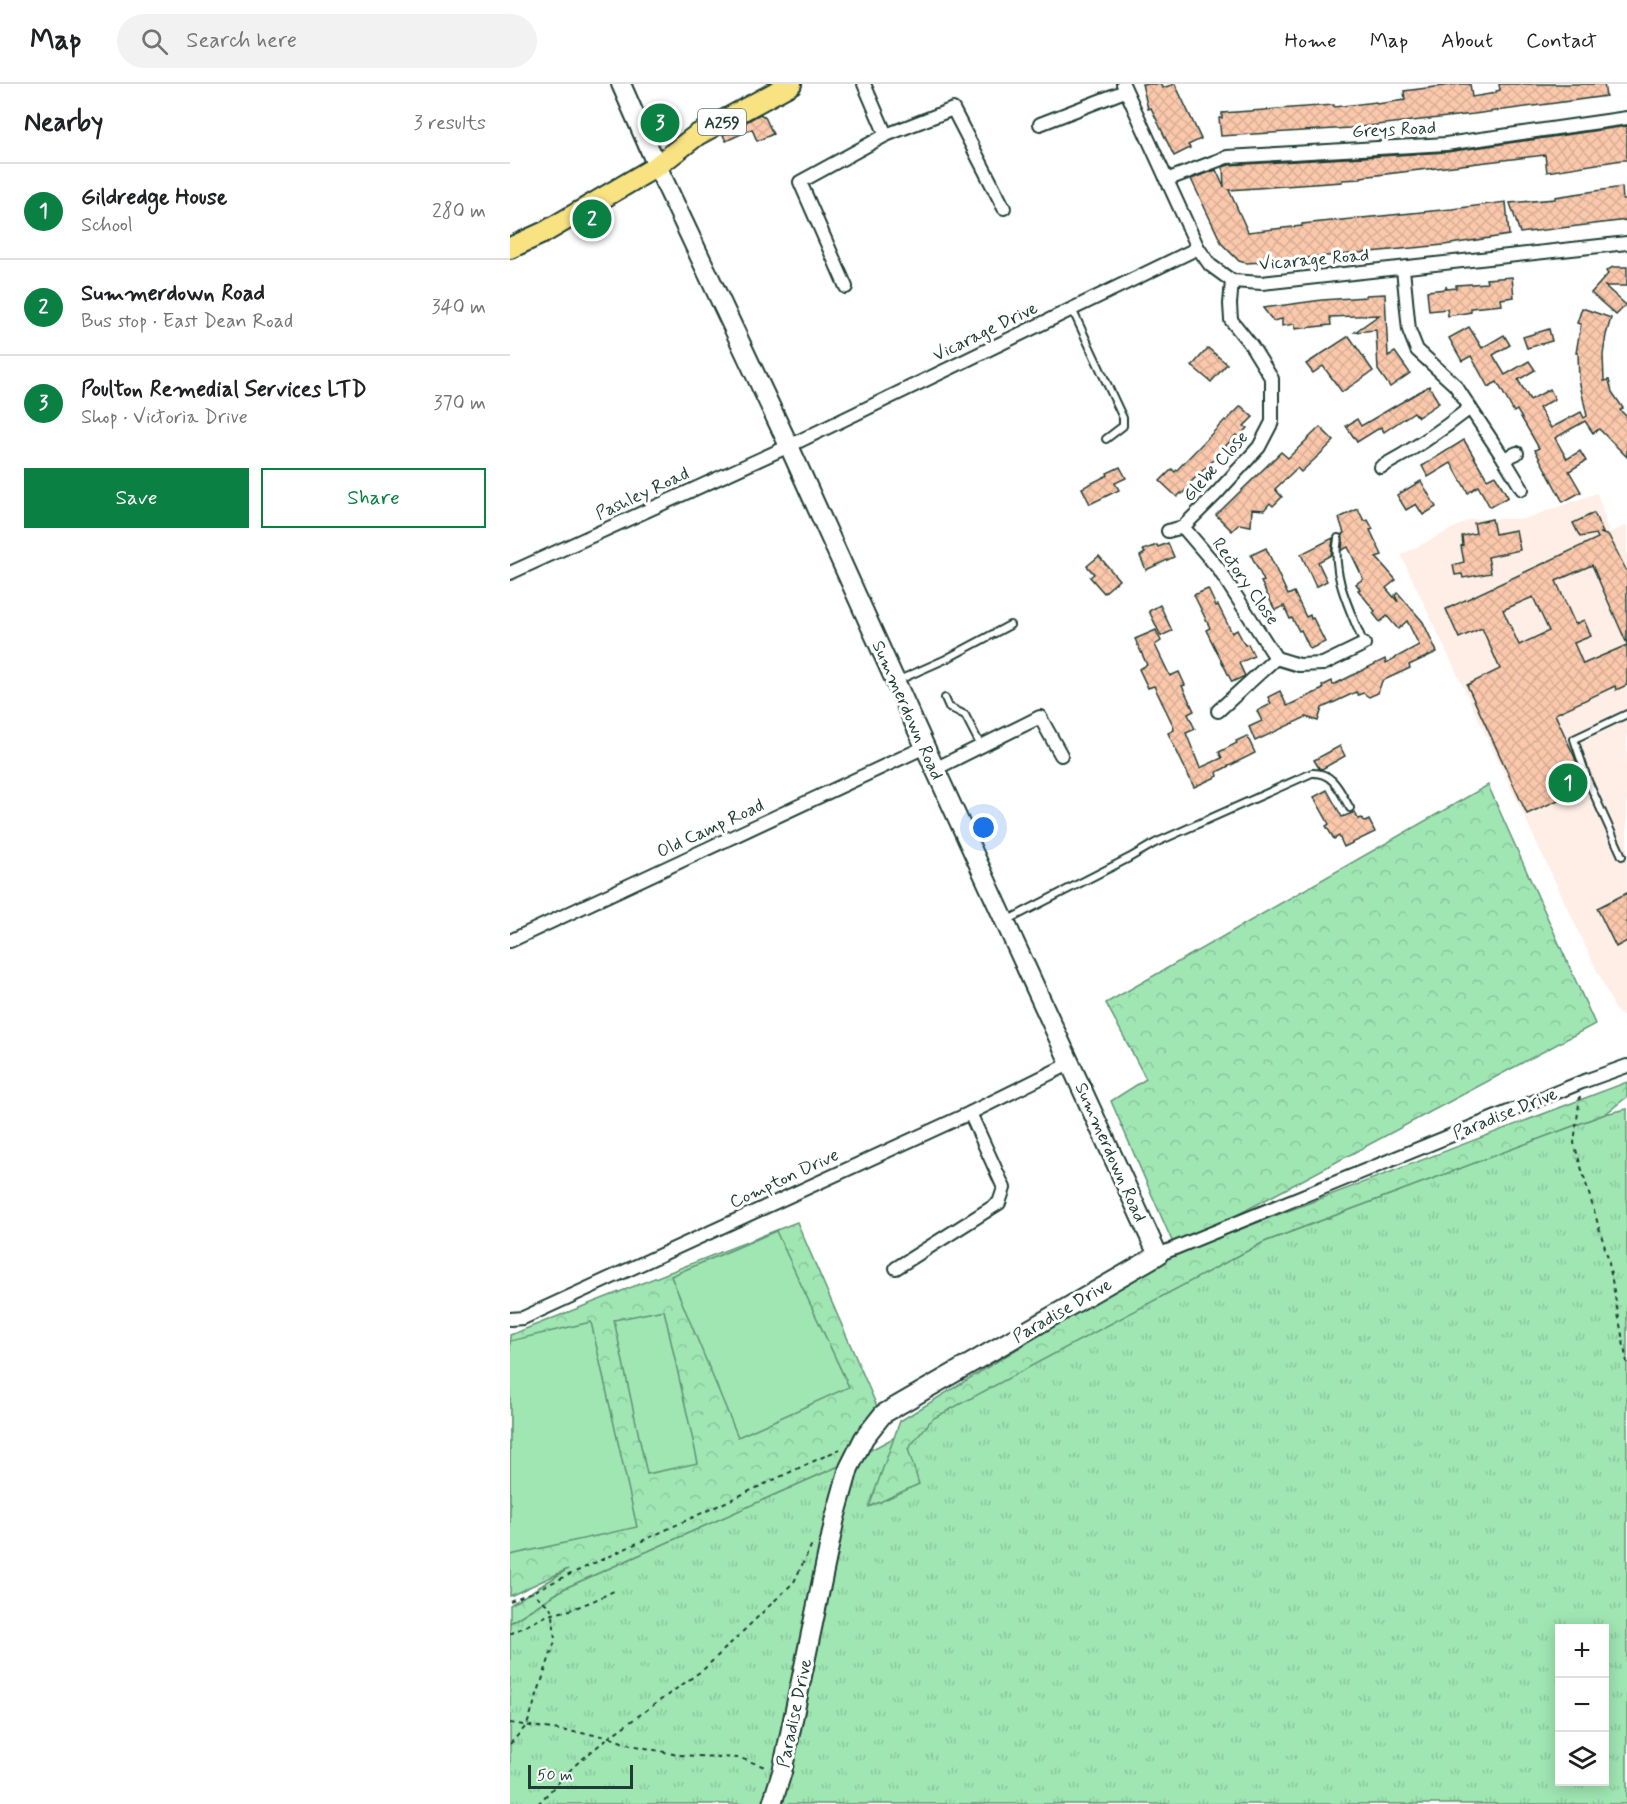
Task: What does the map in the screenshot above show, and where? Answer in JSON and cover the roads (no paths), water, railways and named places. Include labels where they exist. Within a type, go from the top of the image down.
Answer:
[{"type":"main road","name":"A259","points":[[510,248],[545,232],[657,166],[697,135],[791,84]]},
{"type":"street","points":[[864,84],[886,135]]},
{"type":"street","name":"Summerdown Road","points":[[623,85],[657,166],[789,446],[1158,1255]]},
{"type":"street","points":[[1040,123],[1124,88],[1198,248],[1210,265],[1232,281]]},
{"type":"street","points":[[846,286],[800,182],[886,135],[953,109],[1004,208]]},
{"type":"street","name":"Greys Road","points":[[1166,180],[1227,157],[1446,144],[1627,118]]},
{"type":"street","name":"Vicarage Road","points":[[1232,281],[1262,284],[1627,243]]},
{"type":"street","name":"Vicarage Drive","points":[[789,446],[1198,248]]},
{"type":"street","points":[[1403,269],[1409,330],[1417,350],[1455,385],[1522,489]]},
{"type":"street","name":"Glebe Close","points":[[1168,531],[1183,527],[1259,447],[1272,422],[1272,379],[1251,345],[1231,320],[1232,281]]},
{"type":"street","points":[[1381,466],[1402,456],[1470,408]]},
{"type":"street","name":"Pashley Road","points":[[510,573],[789,446]]},
{"type":"street","points":[[1504,459],[1517,453]]},
{"type":"street","name":"Rectory Close","points":[[1183,527],[1218,568],[1276,658]]},
{"type":"street","points":[[1218,711],[1276,658],[1299,665],[1323,664],[1364,644]]},
{"type":"street","points":[[935,769],[1040,717],[1061,755]]},
{"type":"street","name":"Old Camp Road","points":[[510,941],[925,747]]},
{"type":"street","name":"Compton Drive","points":[[510,1319],[523,1318],[970,1113],[1071,1063]]},
{"type":"street","name":"Paradise Drive","points":[[772,1804],[782,1772],[835,1518],[849,1468],[864,1438],[883,1414],[1158,1255],[1582,1082],[1627,1066]]},
{"type":"street","points":[[896,1268],[999,1203],[1005,1188],[970,1113]]},
{"type":"lane","points":[[1072,309],[1124,418],[1124,426],[1106,439]]},
{"type":"lane","points":[[1338,538],[1335,551],[1341,586],[1364,644]]},
{"type":"lane","points":[[895,681],[946,660],[1010,625]]},
{"type":"lane","points":[[945,698],[949,707],[965,715],[981,746]]},
{"type":"lane","points":[[1622,856],[1588,781],[1574,740],[1627,714]]},
{"type":"lane","points":[[1005,921],[1155,843],[1312,773],[1324,773],[1331,779],[1350,808]]},
{"type":"place","name":"Poulton Remedial Services LTD","points":[[660,123]]},
{"type":"place","name":"Summerdown Road","points":[[592,219]]},
{"type":"place","name":"Gildredge House","points":[[1568,783]]}]
